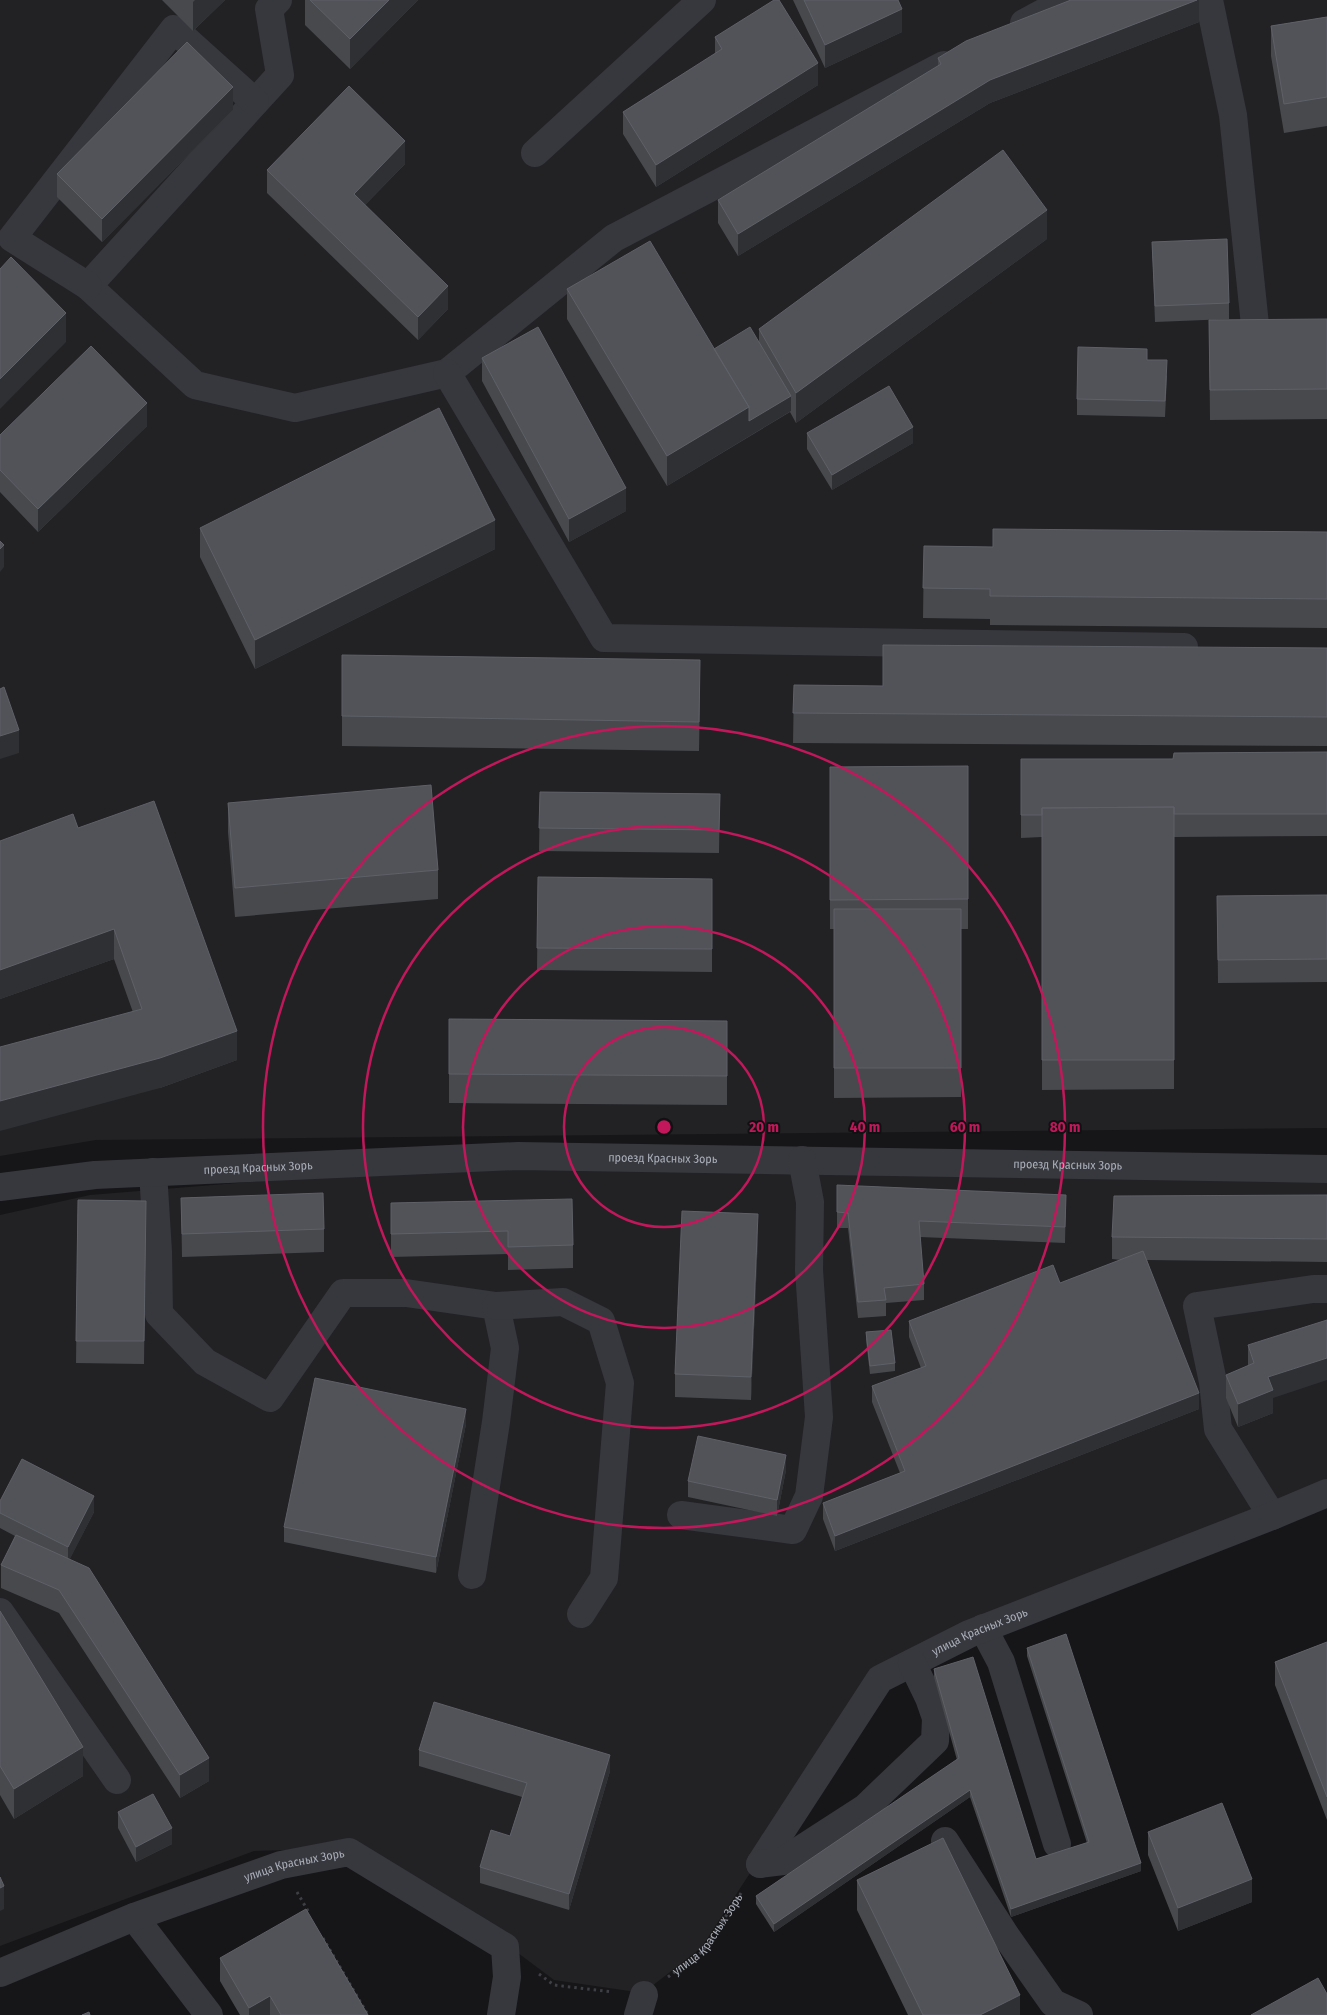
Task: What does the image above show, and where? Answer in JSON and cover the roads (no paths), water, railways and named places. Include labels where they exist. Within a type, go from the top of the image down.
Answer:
[{"type":"street","points":[[88,286],[280,75],[269,9],[278,0]]},
{"type":"street","points":[[535,153],[702,0]]},
{"type":"street","points":[[1006,32],[1067,0]]},
{"type":"street","points":[[1209,0],[1233,116],[1257,344]]},
{"type":"street","points":[[255,102],[174,29],[6,244],[88,286],[195,385],[295,408],[447,373],[614,238],[963,55]]},
{"type":"street","points":[[447,373],[604,638],[1208,648]]},
{"type":"street","name":"проезд Красных Зорь","points":[[0,1187],[95,1175],[518,1156],[1327,1169]]},
{"type":"street","points":[[681,1515],[793,1530],[810,1496],[819,1417],[809,1270],[810,1202],[802,1160]]},
{"type":"street","points":[[152,1172],[158,1252],[159,1314],[205,1362],[270,1398],[343,1293],[406,1293],[496,1306],[563,1302],[601,1321],[620,1383],[604,1578],[582,1614]]},
{"type":"street","points":[[1272,1516],[1218,1430],[1213,1382],[1197,1306],[1313,1289],[1327,1289]]},
{"type":"street","points":[[472,1575],[496,1422],[504,1348],[496,1306]]},
{"type":"street","name":"улица Красных Зорь","points":[[912,1663],[929,1698],[936,1718],[935,1741],[865,1808],[783,1861],[760,1864],[880,1679],[912,1663],[983,1628],[1327,1493]]},
{"type":"street","points":[[0,1612],[117,1780]]},
{"type":"street","points":[[983,1628],[1001,1662],[1058,1844]]},
{"type":"street","points":[[945,1841],[1006,1936],[1053,2003],[1073,2014]]},
{"type":"street","name":"улица Красных Зорь","points":[[0,1973],[134,1917],[281,1865],[349,1852],[504,1947],[506,1977],[501,2015]]},
{"type":"street","points":[[134,1917],[209,2015]]}]
